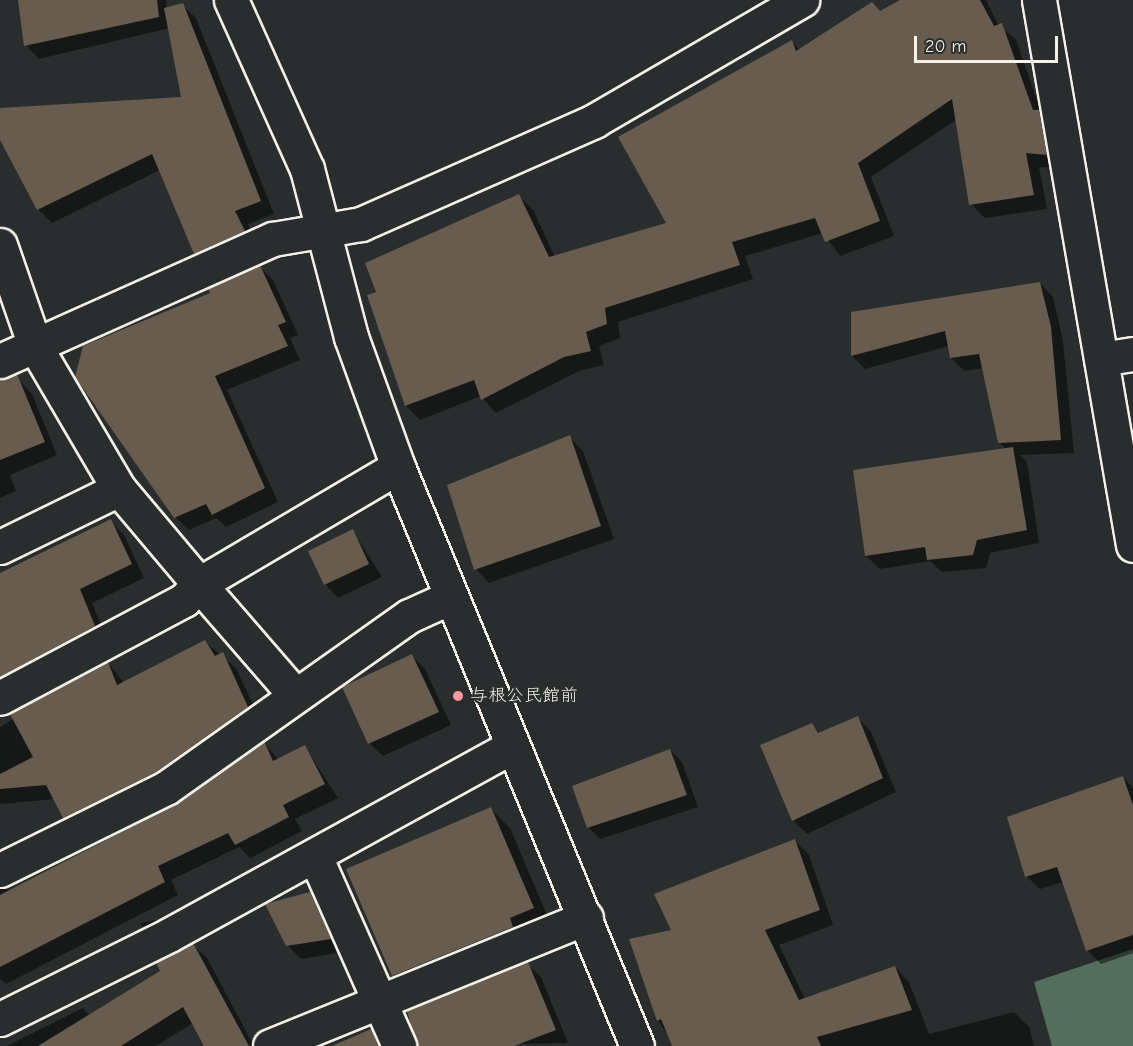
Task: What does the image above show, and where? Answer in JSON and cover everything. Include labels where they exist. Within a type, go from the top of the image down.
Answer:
[{"type":"street","points":[[231,0],[307,169],[351,337],[398,467],[511,747],[586,918],[637,1046]]},
{"type":"street","points":[[0,361],[273,239],[324,234],[362,224],[594,121],[802,0]]},
{"type":"street","points":[[1039,0],[1133,545]]},
{"type":"street","points":[[0,245],[35,346],[119,489],[295,695]]},
{"type":"street","points":[[1101,359],[1133,354]]},
{"type":"street","points":[[0,698],[184,600],[199,584],[398,467]]},
{"type":"street","points":[[0,547],[119,489]]},
{"type":"street","points":[[0,870],[166,788],[409,616],[451,597]]},
{"type":"street","points":[[0,1019],[315,856],[511,747]]},
{"type":"street","points":[[315,856],[399,1046]]},
{"type":"street","points":[[270,1046],[380,999],[586,918]]},
{"type":"green space","points":[[1133,949],[1133,1046],[1052,1046],[1034,982]]},
{"type":"building","points":[[18,0],[157,0],[159,17],[24,46]]},
{"type":"building","points":[[900,0],[980,0],[994,26],[1002,23],[1033,110],[1039,110],[1047,155],[1026,153],[1034,195],[969,205],[952,99],[858,163],[880,221],[825,242],[815,218],[732,242],[740,265],[605,308],[607,324],[586,332],[591,351],[564,357],[481,400],[474,380],[405,406],[367,295],[376,292],[365,263],[519,194],[549,257],[666,223],[618,137],[792,40],[796,51],[872,2],[880,11]]},
{"type":"building","points":[[183,3],[261,201],[235,211],[245,231],[194,254],[152,154],[37,210],[0,140],[0,108],[181,97],[164,8]]},
{"type":"building","points":[[260,265],[286,322],[278,325],[288,346],[215,376],[265,488],[212,515],[206,504],[174,518],[75,377],[83,346],[210,293],[208,288]]},
{"type":"building","points":[[1040,282],[1051,327],[1061,440],[998,443],[979,354],[950,358],[945,331],[851,356],[851,312]]},
{"type":"building","points":[[17,374],[45,442],[0,460],[0,379]]},
{"type":"building","points":[[570,435],[601,526],[474,570],[447,485]]},
{"type":"building","points":[[1013,447],[1027,530],[977,540],[973,555],[927,560],[925,547],[865,556],[853,470]]},
{"type":"building","points":[[111,519],[132,564],[80,589],[95,626],[0,677],[0,573]]},
{"type":"building","points":[[353,529],[369,564],[324,585],[308,551]]},
{"type":"building","points":[[205,640],[215,656],[223,652],[248,707],[156,772],[63,818],[46,785],[0,789],[0,774],[33,757],[10,714],[108,662],[117,685]]},
{"type":"building","points":[[412,654],[439,712],[368,744],[342,687]]},
{"type":"building","points":[[858,716],[883,778],[792,821],[760,745],[812,723],[818,733]]},
{"type":"building","points":[[264,741],[273,761],[305,745],[325,784],[283,805],[289,817],[235,845],[228,833],[158,866],[165,882],[0,967],[0,895],[174,805]]},
{"type":"building","points":[[670,749],[687,795],[587,828],[572,786]]},
{"type":"building","points":[[1123,776],[1133,805],[1133,935],[1086,951],[1057,867],[1025,877],[1007,817]]},
{"type":"building","points":[[491,807],[534,908],[510,918],[513,927],[392,976],[346,869]]},
{"type":"building","points":[[795,839],[820,910],[765,930],[799,1000],[895,966],[912,1010],[817,1037],[821,1046],[672,1046],[661,1019],[657,1021],[629,939],[671,930],[654,894]]},
{"type":"building","points":[[310,892],[331,939],[286,946],[265,904]]},
{"type":"building","points":[[193,943],[249,1046],[204,1046],[183,1007],[121,1046],[38,1046],[160,971],[156,962]]},
{"type":"building","points":[[528,962],[556,1030],[514,1046],[417,1046],[407,1011]]},
{"type":"building","points":[[371,1029],[378,1046],[332,1046]]},
{"type":"place","name":"与根公民館前","points":[[458,696]]}]
